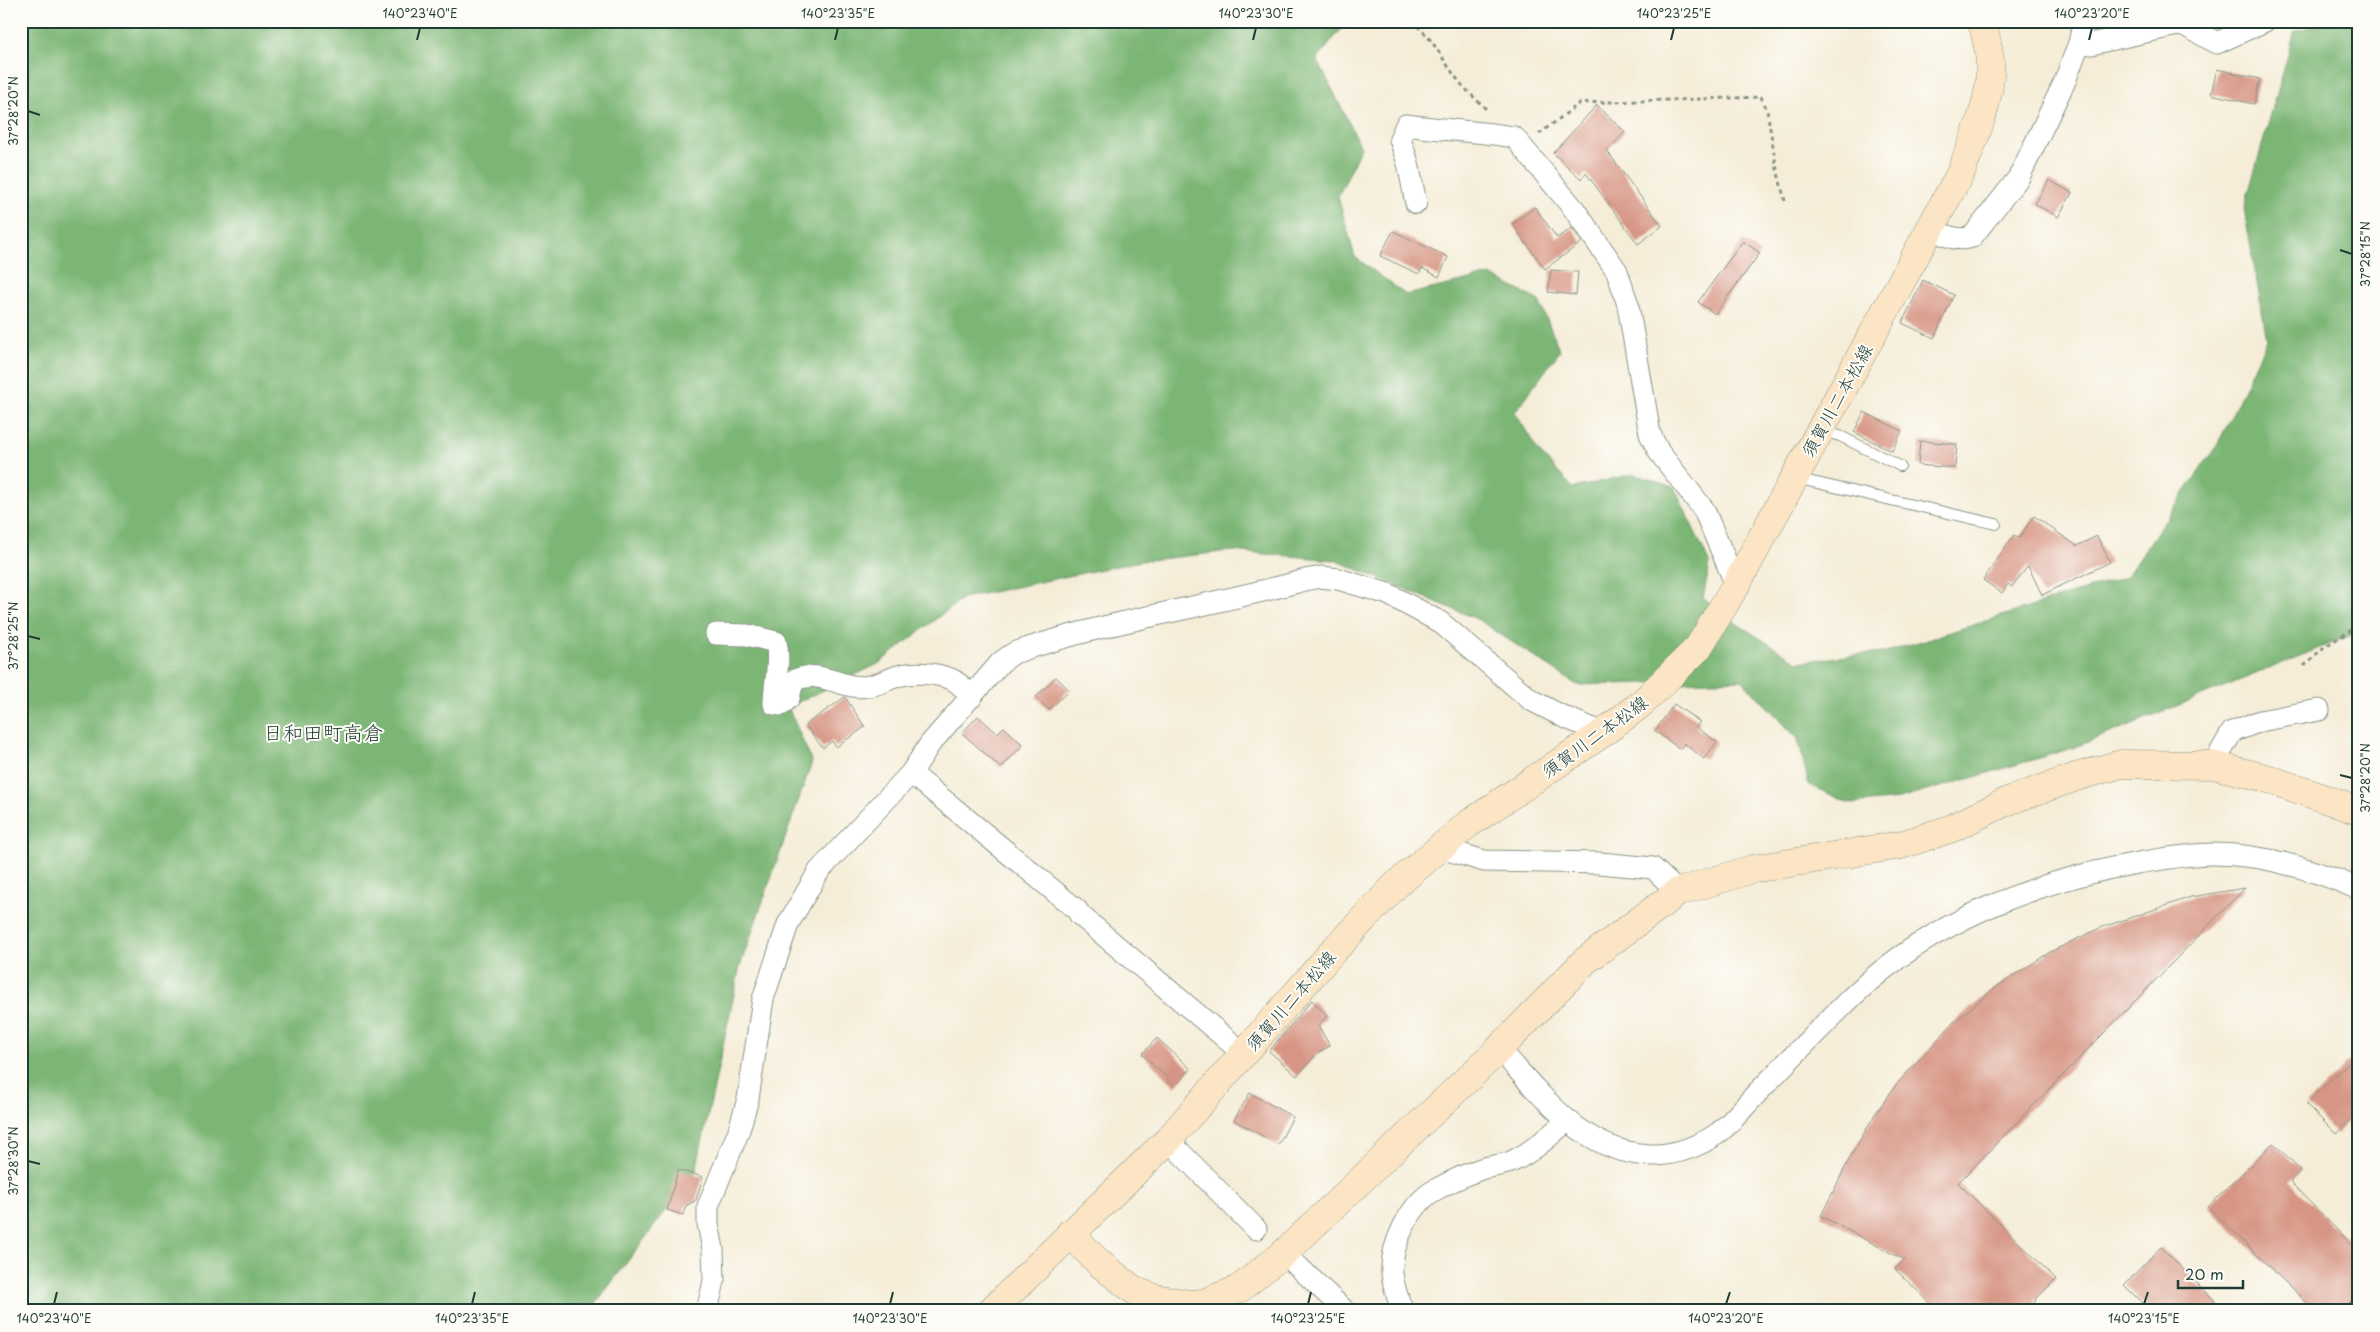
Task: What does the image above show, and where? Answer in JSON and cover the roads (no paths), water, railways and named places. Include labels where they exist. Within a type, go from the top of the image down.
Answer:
[{"type":"main road","name":"須賀川二本松線","points":[[991,1311],[1168,1140],[1335,949],[1390,892],[1467,825],[1603,733],[1642,703],[1698,648],[1736,585],[1961,172],[1984,109],[1990,63],[1982,21]]},
{"type":"main road","points":[[1070,1233],[1099,1263],[1135,1291],[1155,1298],[1189,1304],[1220,1303],[1284,1253],[1499,1049],[1585,961],[1678,892],[1753,869],[1901,845],[1950,829],[2017,798],[2076,777],[2122,764],[2213,765],[2266,778],[2359,811]]},
{"type":"street","points":[[1931,229],[1950,238],[1964,240],[1972,237],[2019,177],[2065,81],[2079,43],[2084,21]]},
{"type":"street","points":[[2079,43],[2091,44],[2183,22],[2217,43],[2265,21]]},
{"type":"street","points":[[1416,204],[1408,163],[1400,139],[1406,125],[1439,130],[1482,131],[1519,142],[1574,209],[1617,271],[1628,305],[1650,434],[1659,452],[1704,510],[1736,585]]},
{"type":"street","points":[[707,1311],[714,1281],[713,1249],[708,1224],[708,1206],[738,1133],[748,1099],[762,999],[788,924],[819,871],[911,773],[930,744],[1001,662],[1014,653],[1174,610],[1212,604],[1320,577],[1338,579],[1388,594],[1440,622],[1531,700],[1564,717],[1603,733]]},
{"type":"street","points":[[716,634],[747,635],[776,642],[779,654],[776,666],[774,704],[781,705],[789,698],[793,681],[805,675],[823,677],[852,685],[869,686],[900,675],[920,673],[953,680],[972,696]]},
{"type":"street","points":[[2213,765],[2232,732],[2260,721],[2319,710]]},
{"type":"street","points":[[911,773],[1077,910],[1080,916],[1244,1054]]},
{"type":"street","points":[[1441,848],[1484,861],[1600,863],[1653,868],[1678,892]]},
{"type":"street","points":[[1499,1049],[1583,1134],[1598,1142],[1630,1153],[1658,1155],[1704,1141],[1718,1132],[1823,1026],[1882,971],[1932,936],[1996,903],[2066,879],[2164,859],[2213,854],[2291,864],[2331,877],[2359,889]]},
{"type":"street","points":[[1403,1311],[1392,1273],[1399,1234],[1406,1220],[1419,1204],[1433,1191],[1455,1180],[1483,1169],[1511,1162],[1531,1151],[1568,1120]]},
{"type":"street","points":[[1168,1140],[1256,1229]]},
{"type":"street","points":[[1284,1253],[1345,1311]]},
{"type":"lane","points":[[1820,430],[1840,436],[1900,466]]},
{"type":"lane","points":[[1794,477],[1996,524]]},
{"type":"district","name":"日和田町高倉","points":[[323,732]]}]
